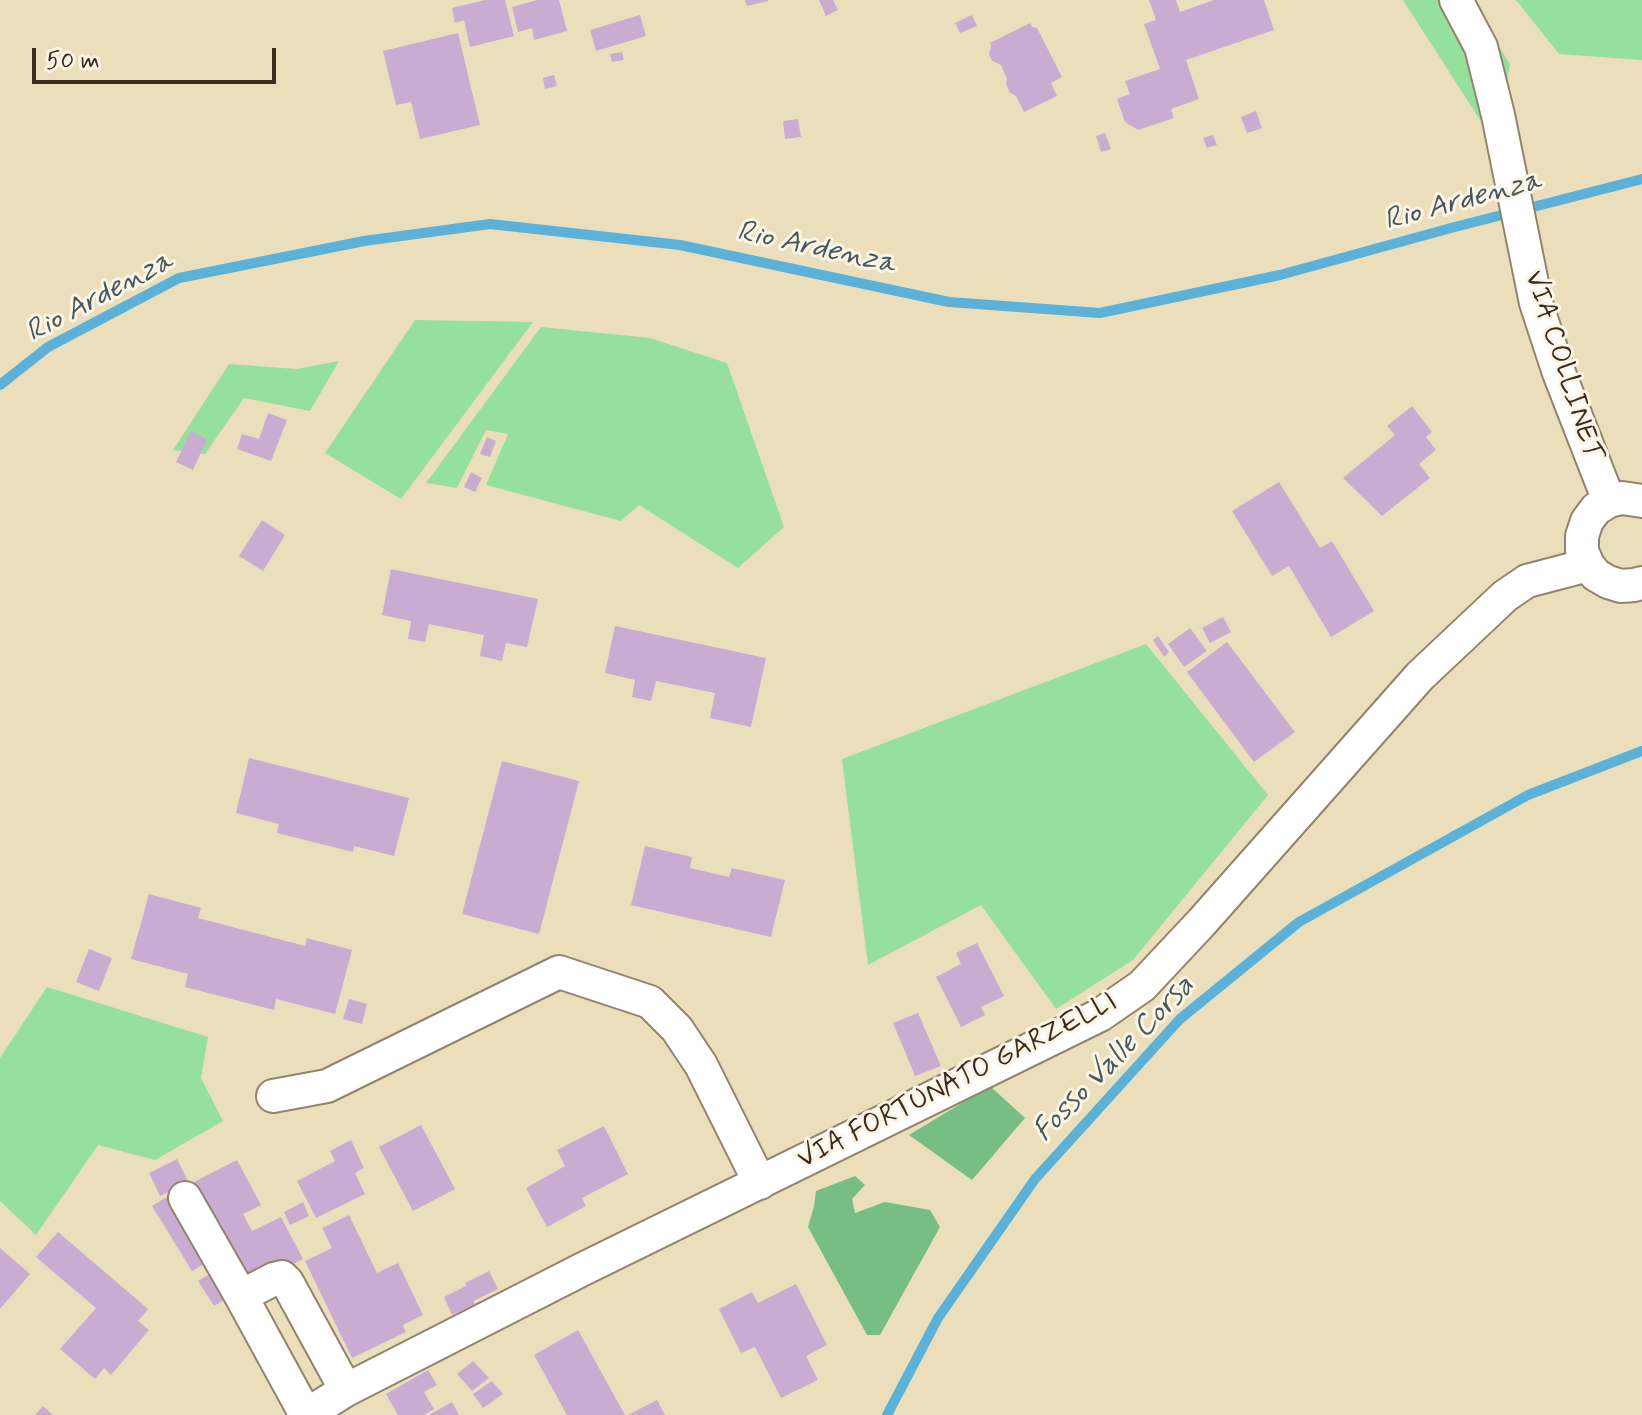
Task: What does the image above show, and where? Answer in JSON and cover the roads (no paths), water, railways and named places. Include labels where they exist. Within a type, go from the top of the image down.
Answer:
[{"type":"street","name":"VIA COLLINET","points":[[1456,0],[1481,47],[1536,303],[1559,373],[1609,501]]},
{"type":"street","points":[[1642,501],[1622,498],[1609,501],[1596,509],[1587,521],[1582,536],[1582,551],[1596,575],[1621,586],[1642,583]]},
{"type":"street","name":"VIA FORTUNATO GARZELLI","points":[[321,1408],[714,1203],[1100,1015],[1142,986],[1420,676],[1505,596],[1527,581],[1588,565]]},
{"type":"street","points":[[273,1096],[327,1086],[559,972],[650,1002],[677,1029],[701,1065],[760,1183]]},
{"type":"street","points":[[185,1198],[241,1296],[321,1408]]},
{"type":"street","points":[[241,1296],[274,1279],[282,1277],[287,1282],[321,1408]]},
{"type":"waterway","name":"Rio Ardenza","points":[[0,385],[48,347],[179,278],[364,241],[490,224],[680,245],[949,302],[1100,313],[1280,275],[1642,179]]},
{"type":"waterway","name":"Fosso Valle Corsa","points":[[887,1415],[938,1318],[1035,1179],[1180,1019],[1299,922],[1528,795],[1642,751]]}]
